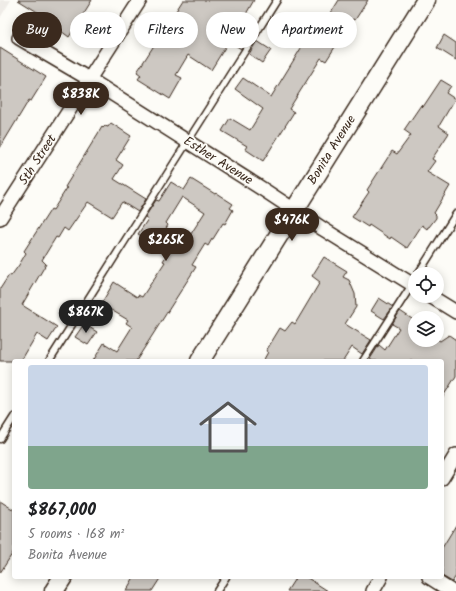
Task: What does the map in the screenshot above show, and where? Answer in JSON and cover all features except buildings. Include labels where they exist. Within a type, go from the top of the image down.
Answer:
[{"type":"main road","name":"Bonita Avenue","points":[[201,359],[426,0]]},
{"type":"main road","points":[[54,591],[62,579]]},
{"type":"street","name":"5th Street","points":[[0,218],[140,0]]},
{"type":"street","name":"Esther Avenue","points":[[36,48],[188,142],[323,229],[408,277]]},
{"type":"street","points":[[441,303],[456,312]]},
{"type":"street","points":[[444,475],[456,455]]},
{"type":"street","points":[[372,591],[381,579]]},
{"type":"street","points":[[432,579],[451,591]]},
{"type":"lane","points":[[50,359],[277,0]]},
{"type":"lane","points":[[424,267],[456,214]]},
{"type":"lane","points":[[364,359],[408,292]]},
{"type":"lane","points":[[0,439],[12,420]]},
{"type":"lane","points":[[217,591],[225,579]]},
{"type":"shaded area","points":[[0,0],[11,0],[0,18]]}]
